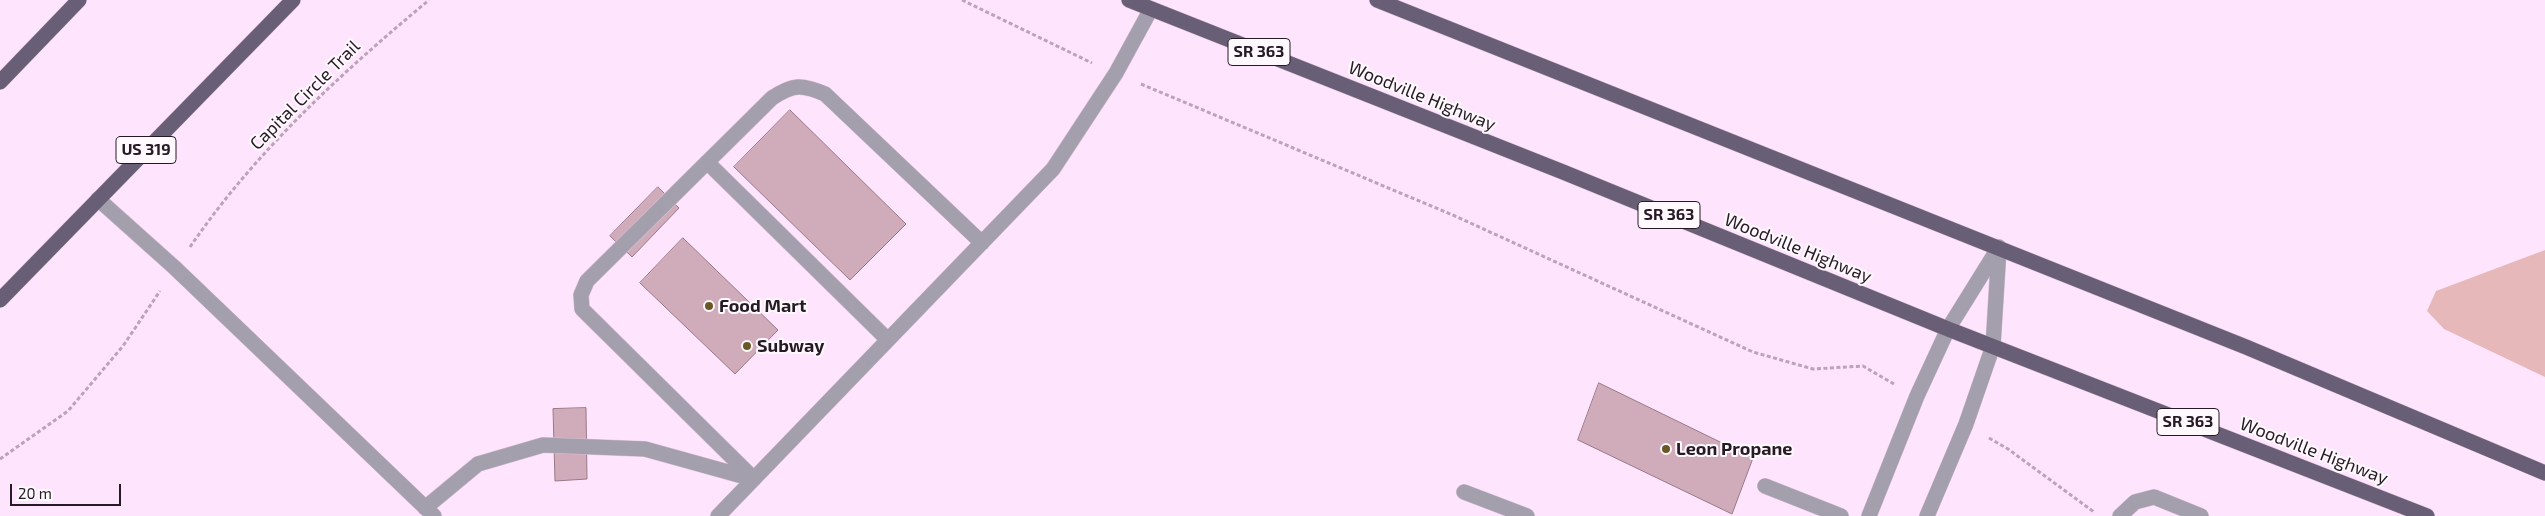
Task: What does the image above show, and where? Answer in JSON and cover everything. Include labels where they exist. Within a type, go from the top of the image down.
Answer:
[{"type":"main road","points":[[0,82],[79,0]]},
{"type":"main road","name":"US 319","points":[[0,300],[293,0]]},
{"type":"main road","name":"Woodville Highway","points":[[1129,0],[1563,172],[1948,329],[2427,516]]},
{"type":"main road","points":[[1377,0],[2246,347],[2545,473]]},
{"type":"lane","points":[[718,516],[1053,169],[1116,73],[1151,9]]},
{"type":"lane","points":[[754,479],[582,309],[581,295],[587,281],[772,98],[787,88],[807,86],[825,94],[982,243]]},
{"type":"lane","points":[[707,162],[888,340]]},
{"type":"lane","points":[[98,199],[175,268],[429,512],[478,464],[543,445],[645,449],[754,479]]},
{"type":"lane","points":[[1869,516],[1917,396],[1948,329],[1999,247]]},
{"type":"lane","points":[[1927,516],[1966,424],[1993,346],[1999,247]]},
{"type":"lane","points":[[1765,486],[1830,514]]},
{"type":"lane","points":[[1464,492],[1527,516]]},
{"type":"lane","points":[[2120,516],[2135,502],[2154,497],[2201,516]]},
{"type":"path","name":"Capital Circle Trail","points":[[192,244],[213,214],[282,131],[382,38],[429,0]]},
{"type":"path","points":[[962,0],[1058,48],[1455,216],[1753,352],[1813,369],[1863,366],[1917,396]]},
{"type":"path","points":[[0,459],[68,411],[123,346],[156,297]]},
{"type":"path","points":[[1966,424],[2008,449],[2098,516]]},
{"type":"shaded area","points":[[2545,250],[2545,377],[2444,329],[2427,311],[2436,291]]},
{"type":"building","points":[[790,110],[906,224],[850,280],[734,167]]},
{"type":"building","points":[[658,187],[679,208],[632,257],[610,236]]},
{"type":"building","name":"Food Mart","points":[[683,238],[778,330],[735,374],[640,283]]},
{"type":"building","name":"Leon Propane","points":[[1599,383],[1753,458],[1732,514],[1578,440]]},
{"type":"building","points":[[586,408],[587,479],[555,481],[553,409]]},
{"type":"place","name":"Food Mart","points":[[709,306]]},
{"type":"place","name":"Subway","points":[[747,346]]},
{"type":"place","name":"Leon Propane","points":[[1666,449]]}]
